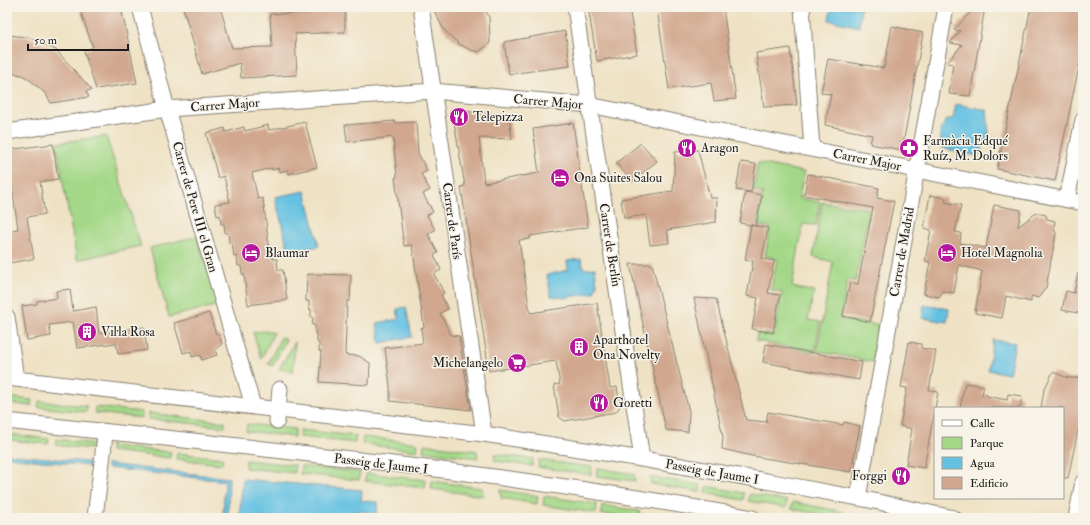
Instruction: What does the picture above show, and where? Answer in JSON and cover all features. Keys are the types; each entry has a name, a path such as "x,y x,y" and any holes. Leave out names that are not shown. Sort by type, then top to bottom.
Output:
{"street":[{"name":"Carrer de Pere III el Gran","path":"140,7 167,110 253,406"},
{"name":"Carrer de París","path":"421,7 484,434"},
{"name":"Carrer de Berlín","path":"575,7 642,459"},
{"path":"802,7 812,149"},
{"name":"Carrer de Madrid","path":"858,498 946,7"},
{"name":"Carrer Major","path":"7,132 167,110 433,91 589,105 1083,203"},
{"path":"1067,199 1083,120"},
{"path":"7,317 11,378"},
{"name":"Passeig de Jaume I","path":"11,378 253,406 277,415 484,434 642,459 858,498 954,518"},
{"path":"277,415 280,389"},
{"name":"Passeig de Jaume I","path":"7,420 488,476 647,498 753,518"},
{"path":"95,518 105,432"},
{"path":"1076,518 1083,482"}],"green space":[{"path":"106,136 141,246 77,260 56,143"},
{"path":"758,163 804,172 799,198 820,202 816,225 803,224 792,287 814,292 808,320 820,322 815,352 756,341 757,333 774,335 782,292 771,290 777,259 765,256 770,227 757,225 763,193 753,191"},
{"path":"822,202 869,209 856,281 848,280 840,319 878,325 873,362 817,351 833,262 813,257"},
{"path":"197,236 219,305 169,317 150,248"},
{"path":"269,331 274,333 261,359 253,332"},
{"path":"281,337 286,339 273,366 268,364"},
{"path":"295,342 293,372 279,369"},
{"path":"7,397 32,400 31,406 7,403"},
{"path":"39,401 87,406 86,412 38,407"},
{"path":"95,407 142,412 142,418 95,413"},
{"path":"149,413 225,422 225,427 148,419"},
{"path":"247,424 295,429 294,437 246,431"},
{"path":"300,430 356,436 355,443 299,437"},
{"path":"7,434 49,439 48,444 7,440"},
{"path":"363,437 418,443 417,451 362,444"},
{"path":"56,439 103,445 102,450 55,445"},
{"path":"424,444 477,451 478,458 423,451"},
{"path":"110,446 171,452 170,458 110,451"},
{"path":"177,453 223,458 222,464 176,459"},
{"path":"494,454 533,459 532,466 495,461"},
{"path":"246,460 295,465 294,473 245,468"},
{"path":"539,460 592,467 591,475 538,467"},
{"path":"301,466 360,472 359,480 300,474"},
{"path":"598,468 634,474 635,481 596,476"},
{"path":"366,473 426,480 425,488 365,481"},
{"path":"650,477 701,485 700,492 651,484"},
{"path":"432,481 482,488 484,496 431,489"},
{"path":"707,486 744,493 743,500 706,493"},
{"path":"500,490 538,496 537,504 501,498"},
{"path":"750,494 787,501 786,508 748,501"},
{"path":"544,496 597,504 596,513 543,505"},
{"path":"793,502 843,512 842,518 791,509"},
{"path":"602,505 639,511 641,518 601,514"}],"water":[{"path":"831,7 861,7 859,27 829,20"},
{"path":"956,104 987,110 989,134 978,156 941,148 940,133 946,119 953,119"},
{"path":"305,191 319,246 289,253 275,197"},
{"path":"581,259 584,269 595,268 597,285 594,293 563,298 551,296 547,275 568,270 567,261"},
{"path":"924,305 949,309 947,322 922,318"},
{"path":"406,307 412,337 380,343 377,323 399,319 397,309"},
{"path":"993,340 1015,343 1009,374 988,370"},
{"path":"7,454 98,463 97,467 7,457"},
{"path":"107,464 229,478 228,513 223,513 225,481 107,468"},
{"path":"243,479 362,490 361,501 378,502 377,513 356,511 356,518 239,518"}],"building":[{"path":"79,7 121,7 137,83 96,89 84,51 93,47"},
{"path":"183,7 220,7 232,48 272,47 270,14 311,13 311,7 345,7 345,32 295,34 297,75 241,78 240,63 202,74"},
{"path":"432,7 484,7 489,17 490,43 479,52 459,44 444,30"},
{"path":"588,7 629,7 637,54 597,61"},
{"path":"670,7 723,7 736,99 714,101 711,83 669,89 657,9"},
{"path":"975,7 985,7 970,96 949,94 953,64 947,63 962,45 950,43 960,31 954,30"},
{"path":"1031,7 1083,7 1083,47 1055,181 997,169"},
{"path":"892,26 923,33 902,150 870,144 872,135 825,125 831,94 821,93 828,59 884,68"},
{"path":"565,31 570,66 509,74 504,42"},
{"path":"7,35 28,37 56,50 92,90 86,91 89,97 51,103 45,93 30,80 22,75 7,72"},
{"path":"790,48 797,105 764,107 756,53"},
{"path":"452,110 509,116 512,139 479,138 484,183 539,173 533,129 573,123 588,227 530,236 530,239 519,240 530,313 597,303 610,388 617,387 620,406 616,412 565,421 559,417 554,385 560,384 556,361 489,371 461,187 465,186"},
{"path":"395,121 395,123 416,122 418,153 427,171 421,174 430,190 423,194 433,212 427,215 435,230 428,234 438,253 434,255 441,270 434,274 444,293 441,295 448,309 440,313 451,335 459,336 471,410 390,401 390,386 385,348 423,343 421,328 424,327 412,245 404,246 395,178 397,177 393,137 347,142 345,125"},
{"path":"305,122 317,167 289,174 288,170 279,172 278,168 252,173 258,199 263,198 269,247 271,248 273,259 277,259 278,270 283,270 287,300 248,305 244,274 242,274 241,266 238,266 237,256 234,257 232,243 229,243 228,233 225,233 224,224 221,224 220,215 217,216 215,204 230,202 224,176 218,178 206,133 225,128 226,132 244,127 245,131 268,125 269,130"},
{"path":"641,143 657,161 632,182 616,163"},
{"path":"53,144 58,179 40,182 45,214 27,217 34,259 8,263 7,231 18,229 12,186 7,186 7,150"},
{"path":"698,150 710,198 717,198 716,222 667,230 669,243 650,245 646,215 624,218 621,199 673,191 675,152"},
{"path":"741,162 756,164 751,192 736,190"},
{"path":"808,174 879,188 877,198 894,201 870,322 843,316 850,282 858,284 873,208 804,195"},
{"path":"745,192 762,195 756,226 740,223"},
{"path":"930,195 946,198 945,202 961,205 955,232 961,233 960,243 986,248 994,205 1021,210 1018,227 1036,213 1046,215 1047,219 1055,221 1054,229 1056,233 1046,288 1038,298 1031,296 1031,302 1006,296 1002,318 975,313 982,271 959,265 954,293 942,291 940,297 924,294 930,262 925,261 931,230 924,228"},
{"path":"751,225 768,228 762,259 774,261 768,293 780,295 773,333 752,329 758,298 747,296 753,261 745,260"},
{"path":"630,264 652,264 689,411 688,432 666,430"},
{"path":"1078,273 1083,274 1083,314 1062,310 1066,291 1074,293"},
{"path":"307,274 351,275 350,301 347,301 345,355 359,356 370,363 369,385 319,382 321,352 319,351 319,343 317,342 317,334 315,334 315,325 312,325 313,318 311,317 311,309 309,309 309,301 306,301"},
{"path":"70,289 73,311 96,307 99,333 144,327 147,350 118,354 116,343 77,348 73,322 49,325 51,336 27,340 22,306 37,304 37,301 57,298 56,291"},
{"path":"694,298 716,299 746,420 766,422 768,412 843,425 844,422 860,426 851,472 752,456 722,449 723,437"},
{"path":"209,313 216,334 219,335 222,344 215,350 217,355 202,360 200,355 192,357 191,351 183,353 174,323"},
{"path":"909,342 921,344 921,348 936,351 929,390 938,392 934,407 924,468 906,465 912,429 900,426 907,388 901,387"},
{"path":"766,344 862,362 859,380 763,362"},
{"path":"1053,372 1068,378 1083,378 1083,406 1068,478 1064,478 1064,407 1041,407 1044,390"},
{"path":"965,383 984,386 982,394 987,396 1007,400 1008,394 1022,396 1020,407 960,407"}],"place":[{"name":"Telepizza","path":"459,117"},
{"name":"Aragon","path":"687,148"},
{"name":"Farmàcia Edqué Ruíz, M. Dolors","path":"909,148"},
{"name":"Ona Suites Salou","path":"560,178"},
{"name":"Blaumar","path":"251,253"},
{"name":"Hotel Magnolia","path":"947,253"},
{"name":"Vil·la Rosa","path":"87,332"},
{"name":"Aparthotel Ona Novelty","path":"579,347"},
{"name":"Michelangelo","path":"517,363"},
{"name":"Goretti","path":"599,403"},
{"name":"Forggi","path":"901,476"}]}
